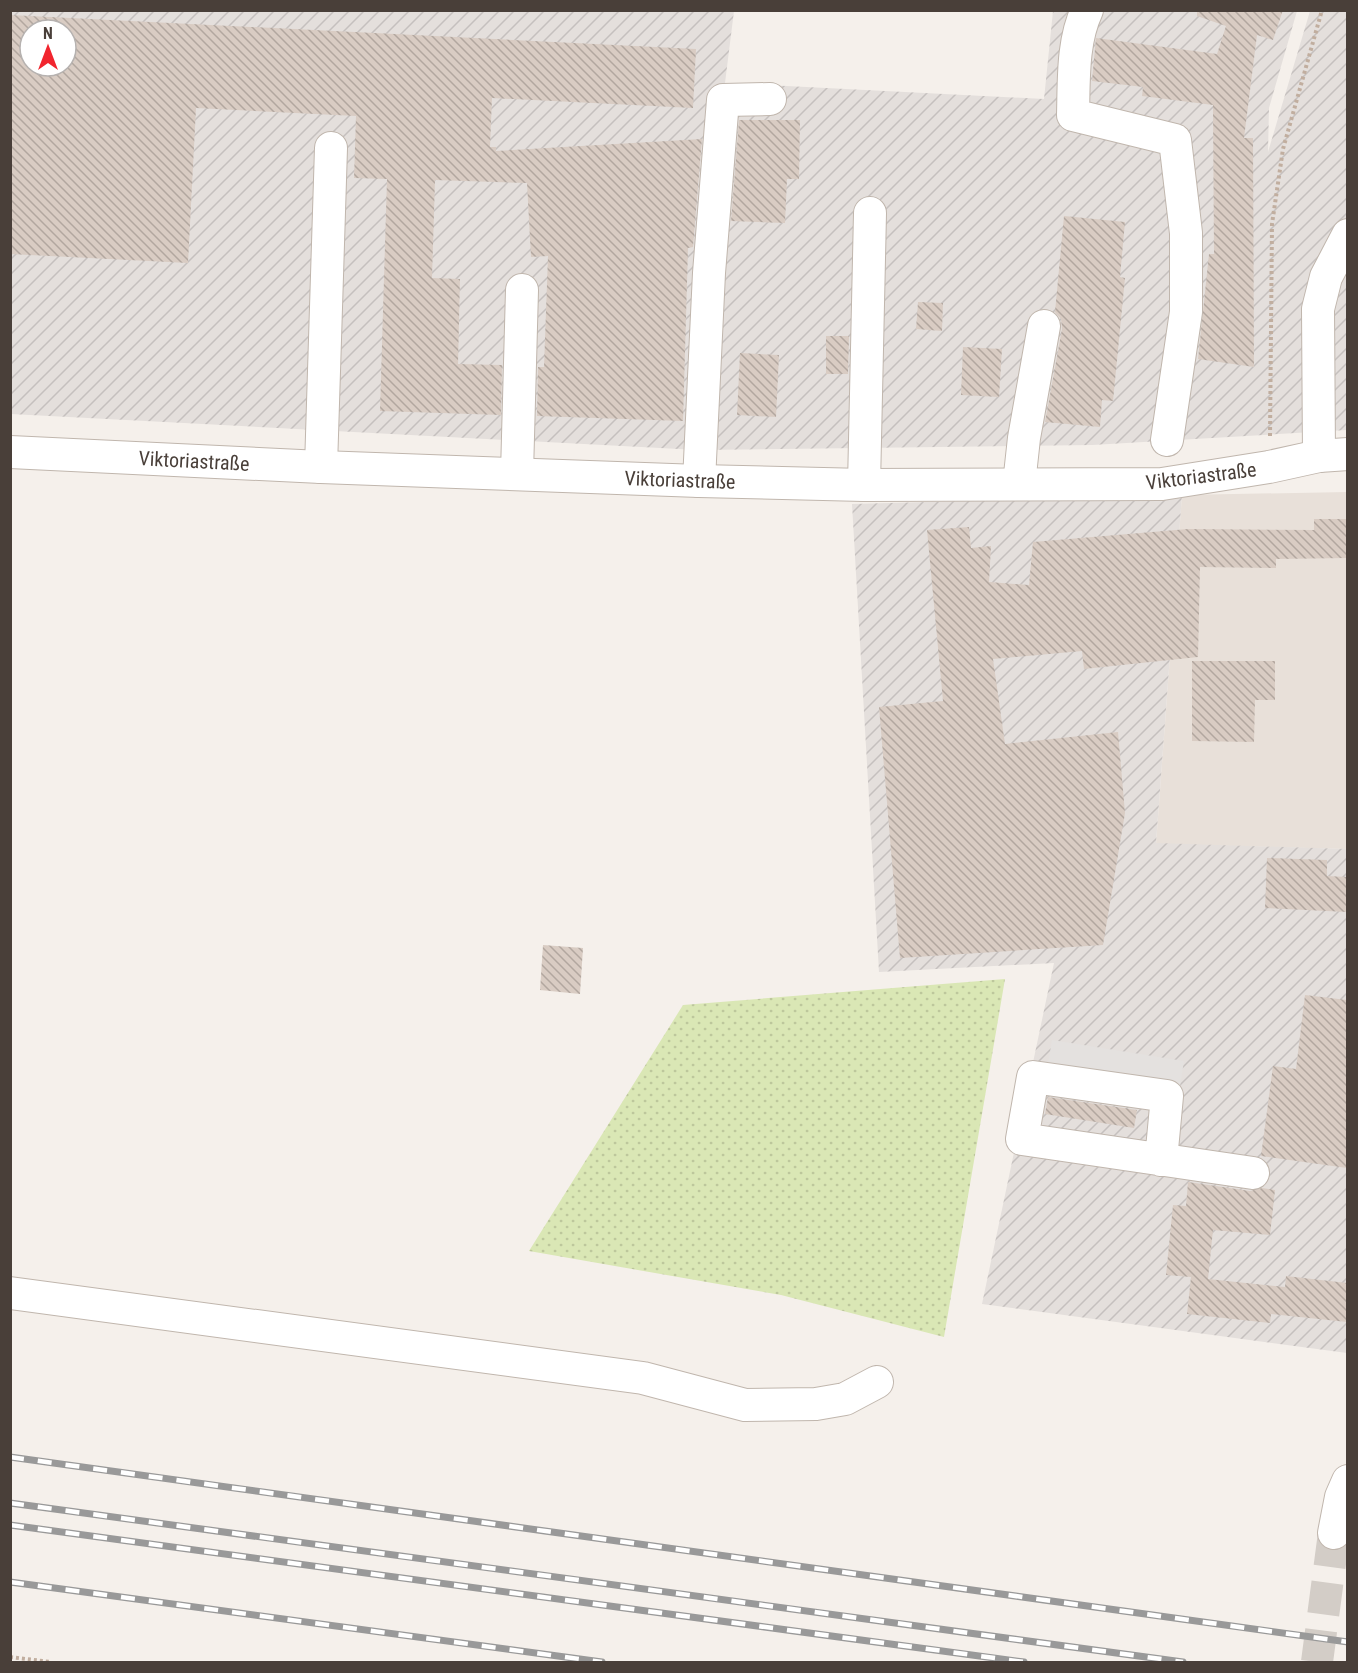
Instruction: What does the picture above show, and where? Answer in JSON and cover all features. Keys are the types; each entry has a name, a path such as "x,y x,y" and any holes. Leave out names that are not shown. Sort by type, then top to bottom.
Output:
{"street":[{"path":"1087,10 1082,22 1074,68 1073,116 1175,140 1186,233 1186,312 1167,440"},
{"path":"699,481 709,273 723,100 770,99"},
{"path":"321,467 331,148"},
{"path":"864,484 870,213"},
{"path":"1333,455 1318,309 1326,277 1347,235"},
{"path":"517,473 522,290"},
{"path":"1019,484 1024,438 1044,326"},
{"name":"Viktoriastraße","path":"10,452 321,467 699,481 864,484 1162,484 1333,455"},
{"path":"1161,1160 1167,1096 1033,1077 1022,1139 1161,1160 1253,1173"},
{"path":"10,1293 643,1378 745,1405 816,1404 845,1399 877,1382"},
{"path":"1334,1533 1341,1497 1347,1481"}],"path":[{"path":"1269,467 1272,224 1283,149 1322,10"},
{"path":"10,1657 50,1662"}],"shaded area":[{"path":"10,11 734,11 725,83 1044,99 1053,11 1297,11 1269,108 1268,152 1310,11 1347,11 1347,430 1092,445 698,450 11,414"},
{"path":"1347,492 1347,849 1156,844 1182,495"},
{"path":"1182,495 1156,843 1347,849 1347,1353 982,1304 1054,963 879,972 852,504"},
{"path":"1052,1040 1184,1061 1180,1086 1048,1064"}],"green space":[{"path":"1005,979 944,1337 781,1295 529,1251 683,1005"}],"building":[{"path":"1197,10 1283,10 1273,40 1257,35 1244,138 1253,138 1254,367 1198,359 1209,254 1214,254 1213,105 1142,96 1143,87 1092,81 1096,38 1217,54 1226,26 1197,16"},
{"path":"10,15 71,18 18,18 18,78 78,78 78,18 696,49 693,108 492,98 490,147 496,147 496,151 702,139 693,247 688,248 683,421 537,416 538,367 544,367 548,256 531,257 527,183 435,180 432,278 460,279 458,364 502,365 501,415 380,411 387,179 354,178 356,116 196,108 188,263 10,254"},
{"path":"739,120 800,120 799,179 787,179 785,223 731,221"},
{"path":"1064,216 1125,222 1120,277 1125,278 1113,401 1102,400 1100,427 1045,422 1062,329 1061,319 1055,312"},
{"path":"918,302 943,303 942,331 916,329"},
{"path":"826,336 849,336 848,374 826,374"},
{"path":"963,347 1002,349 999,397 961,395"},
{"path":"740,353 779,355 776,417 737,415"},
{"path":"1314,519 1347,519 1347,558 1276,559 1276,568 1200,567 1198,657 1084,669 1082,651 993,659 1005,744 1118,732 1125,813 1103,945 900,958 879,707 943,701 927,530 969,527 971,548 991,546 989,582 1029,585 1033,542 1188,529 1314,530"},
{"path":"1192,661 1275,661 1275,700 1255,700 1254,742 1192,741"},
{"path":"1267,858 1327,860 1327,876 1347,877 1347,912 1265,908"},
{"path":"543,945 583,948 580,994 540,990"},
{"path":"1305,995 1347,1000 1347,1168 1261,1156 1273,1066 1296,1069"},
{"path":"1048,1097 1137,1110 1134,1128 1045,1114"},
{"path":"1188,1182 1250,1191 1262,1188 1275,1190 1270,1235 1213,1230 1208,1279 1285,1287 1286,1276 1347,1283 1347,1322 1271,1314 1270,1323 1187,1314 1191,1277 1166,1275 1173,1205 1186,1206"}],"tunnel":[{"path":"1317,1662 1334,1533"}],"railway":[{"path":"10,1457 1348,1642"},
{"path":"10,1503 1183,1662"},
{"path":"10,1525 1024,1662"},
{"path":"10,1582 602,1662"}]}
